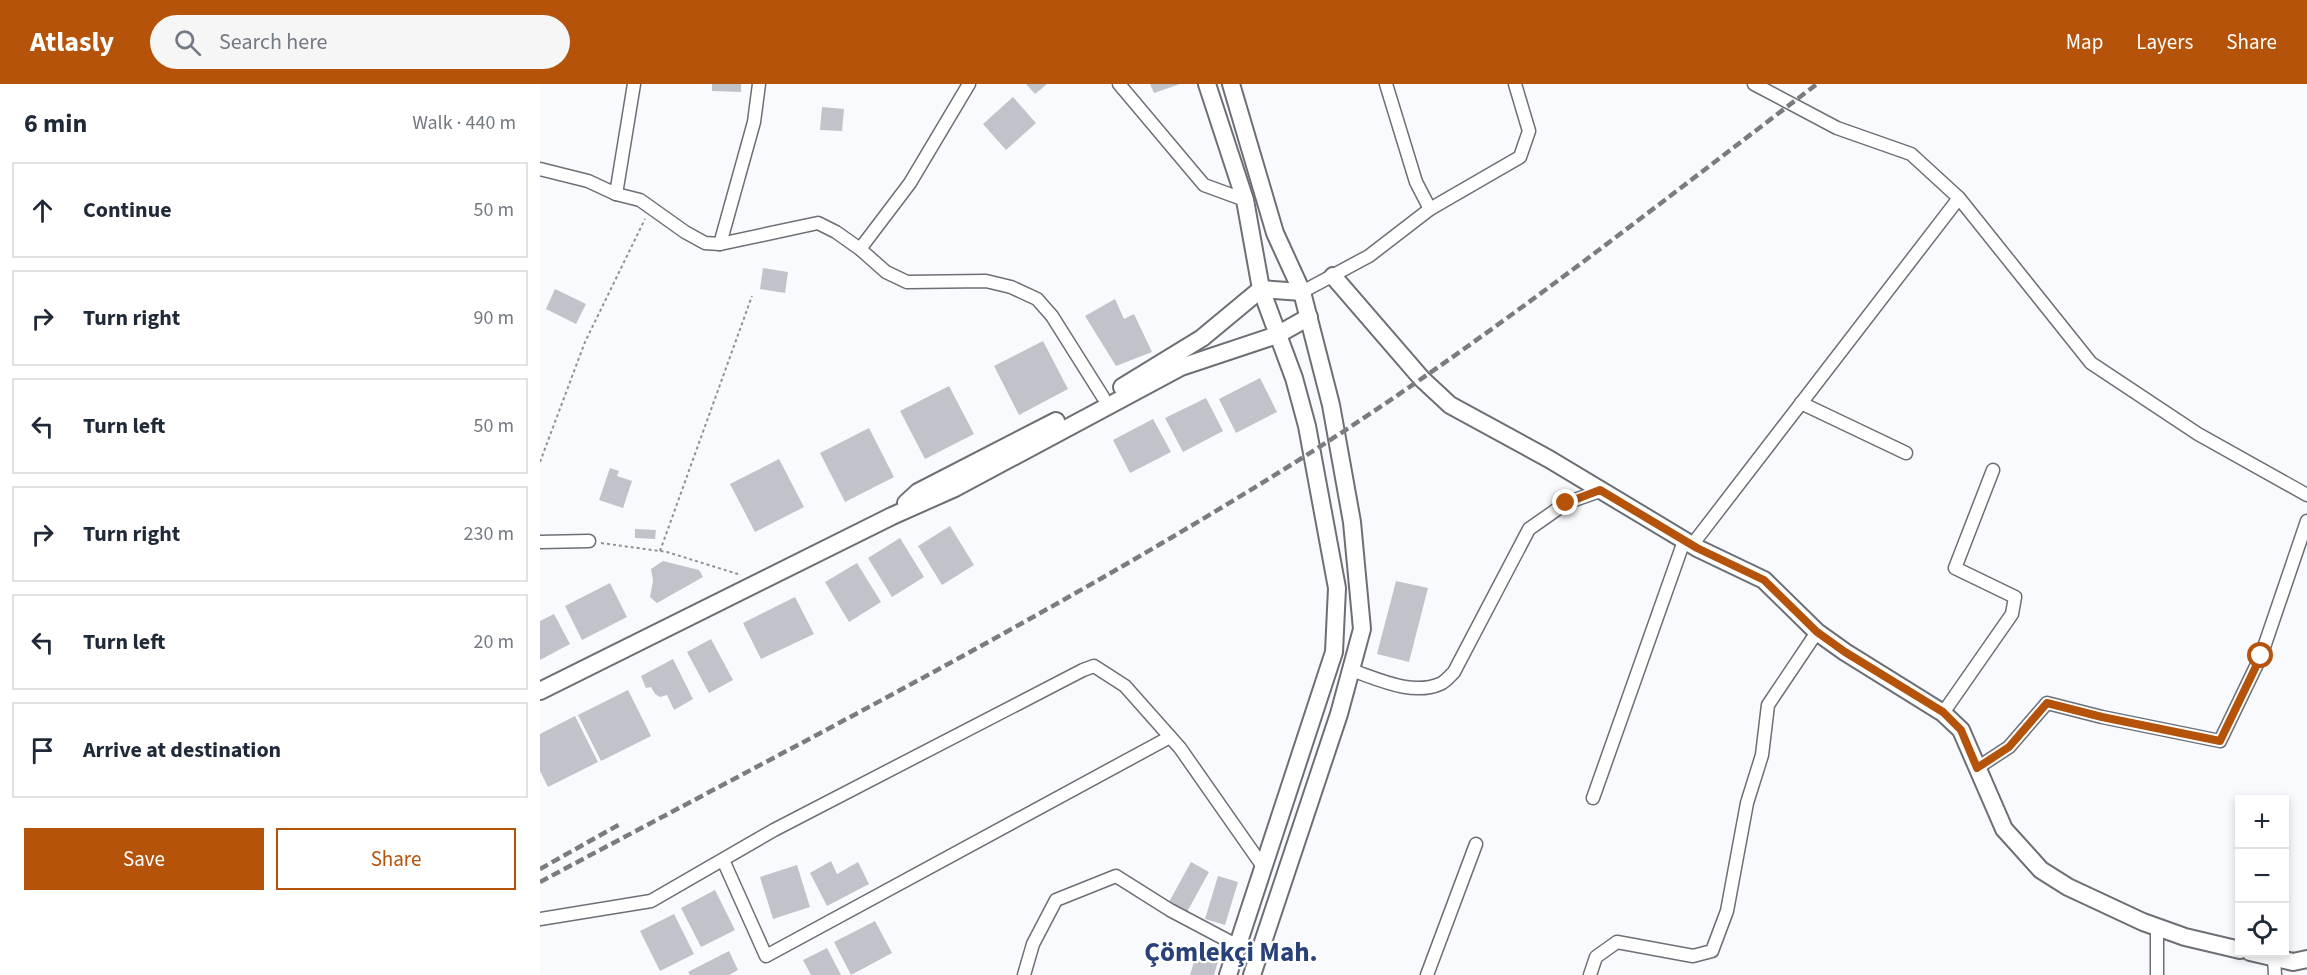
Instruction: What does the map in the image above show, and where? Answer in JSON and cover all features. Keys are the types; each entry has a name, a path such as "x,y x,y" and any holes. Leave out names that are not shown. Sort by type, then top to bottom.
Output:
{"main road":[{"path":"1207,84 1245,200 1261,289 1294,378 1307,426 1337,588 1334,652 1228,975"},
{"path":"1231,84 1275,233 1302,292 1331,405 1352,522 1362,629 1340,714 1252,975"},
{"path":"1333,276 1422,379 1450,405 1550,459 1688,543 1764,580 1817,632 1845,652 1943,712 1961,730 2004,829 2024,854 2041,870 2068,887 2157,927 2185,937 2235,949"},
{"path":"892,516 918,492 1103,397 1202,338 1261,289 1302,292"},
{"path":"540,691 892,516 955,488 1181,367 1277,335 1309,317"},
{"path":"2270,957 2293,962 2307,958"}],"street":[{"path":"616,194 634,84"},
{"path":"720,244 754,122 759,84"},
{"path":"860,249 910,183 969,84"},
{"path":"1119,84 1204,185 1245,200"},
{"path":"1386,84 1416,182 1430,209"},
{"path":"1302,292 1369,256 1430,209 1520,157 1529,131 1515,84"},
{"path":"1754,84 1774,88 1838,128 1911,154 1959,198 2091,363 2198,434 2307,495"},
{"path":"540,169 588,181 616,194 640,200 685,232 705,243 720,244 818,224 836,232 886,272 907,282 986,281 1011,287 1037,299 1052,316 1103,397"},
{"path":"1593,798 1688,543 1801,403 1959,198"},
{"path":"1801,403 1906,453"},
{"path":"1943,712 2012,614 2015,597 1955,568 1993,470"},
{"path":"1351,670 1398,686 1422,688 1441,684 1454,672 1529,529 1566,503 1600,490"},
{"path":"1977,768 2009,747 2047,703 2102,717 2220,741 2261,656 2307,521"},
{"path":"540,542 589,541"},
{"path":"1590,975 1596,957 1617,942 1693,956 1712,951 1727,910 1747,803 1762,755 1768,705 1817,632"},
{"path":"540,919 651,901 774,830 1094,666 1125,686 1170,737 1264,868"},
{"path":"723,860 766,956 1170,737"},
{"path":"1427,975 1476,844"},
{"path":"1027,974 1033,944 1056,900 1116,876 1170,910 1238,946"},
{"path":"2157,927 2157,975"},
{"path":"2274,958 2275,975"}],"path":[{"path":"540,462 585,342 650,208"},
{"path":"660,551 752,296"},
{"path":"589,541 660,551 762,581"}],"building":[{"path":"712,84 741,84 741,92 712,91"},
{"path":"1026,84 1047,84 1035,94"},
{"path":"1150,84 1180,84 1154,93"},
{"path":"1013,97 1036,123 1006,150 983,124"},
{"path":"822,107 844,109 842,131 820,130"},
{"path":"763,268 788,272 785,293 760,289"},
{"path":"555,289 586,304 576,324 546,309"},
{"path":"1115,299 1124,319 1134,314 1152,352 1116,366 1085,316"},
{"path":"1043,341 1068,389 1019,415 994,366"},
{"path":"1260,378 1277,412 1236,433 1219,399"},
{"path":"949,386 974,434 925,459 900,411"},
{"path":"1206,398 1223,431 1183,452 1165,418"},
{"path":"1153,419 1171,452 1130,473 1113,440"},
{"path":"869,428 894,477 845,502 820,453"},
{"path":"779,459 804,507 755,532 730,484"},
{"path":"610,468 619,471 617,476 632,481 623,508 599,500"},
{"path":"950,526 974,565 942,585 918,546"},
{"path":"635,529 656,530 655,539 635,538"},
{"path":"900,538 924,577 892,597 868,558"},
{"path":"663,561 699,570 703,577 657,603 650,597 653,581 651,569"},
{"path":"857,563 881,602 849,622 825,582"},
{"path":"1396,581 1428,588 1409,662 1377,654"},
{"path":"610,583 627,617 582,640 565,606"},
{"path":"795,597 814,634 761,659 743,623"},
{"path":"554,614 570,644 540,660 540,621"},
{"path":"711,639 733,680 709,693 687,652"},
{"path":"673,659 693,699 674,710 667,695 660,697 651,687 646,688 641,676"},
{"path":"628,690 651,736 601,761 578,715"},
{"path":"575,716 598,762 548,787 540,771 540,734"},
{"path":"831,861 837,874 858,862 869,884 827,906 810,873"},
{"path":"1191,862 1209,872 1187,912 1169,902"},
{"path":"797,865 810,907 773,919 760,877"},
{"path":"1218,876 1238,882 1225,925 1205,919"},
{"path":"715,890 735,930 701,947 681,908"},
{"path":"674,914 694,954 660,971 640,931"},
{"path":"875,921 892,953 851,975 834,942"},
{"path":"827,948 841,975 811,975 803,960"},
{"path":"1198,948 1220,955 1214,975 1190,975"},
{"path":"729,951 738,970 729,975 690,975 688,972"}],"railway":[{"path":"540,882 925,677 1115,570 1302,458 1369,415 1499,324 1817,84"},
{"path":"540,869 622,823"}],"district":[{"name":"Çömlekçi Mah.","path":"1231,952"}],"route":[{"path":"1566,503 1600,490 1697,548 1764,580 1817,632 1845,652 1943,712 1961,730 1977,768 2009,747 2047,703 2102,717 2220,741 2261,656"}]}
